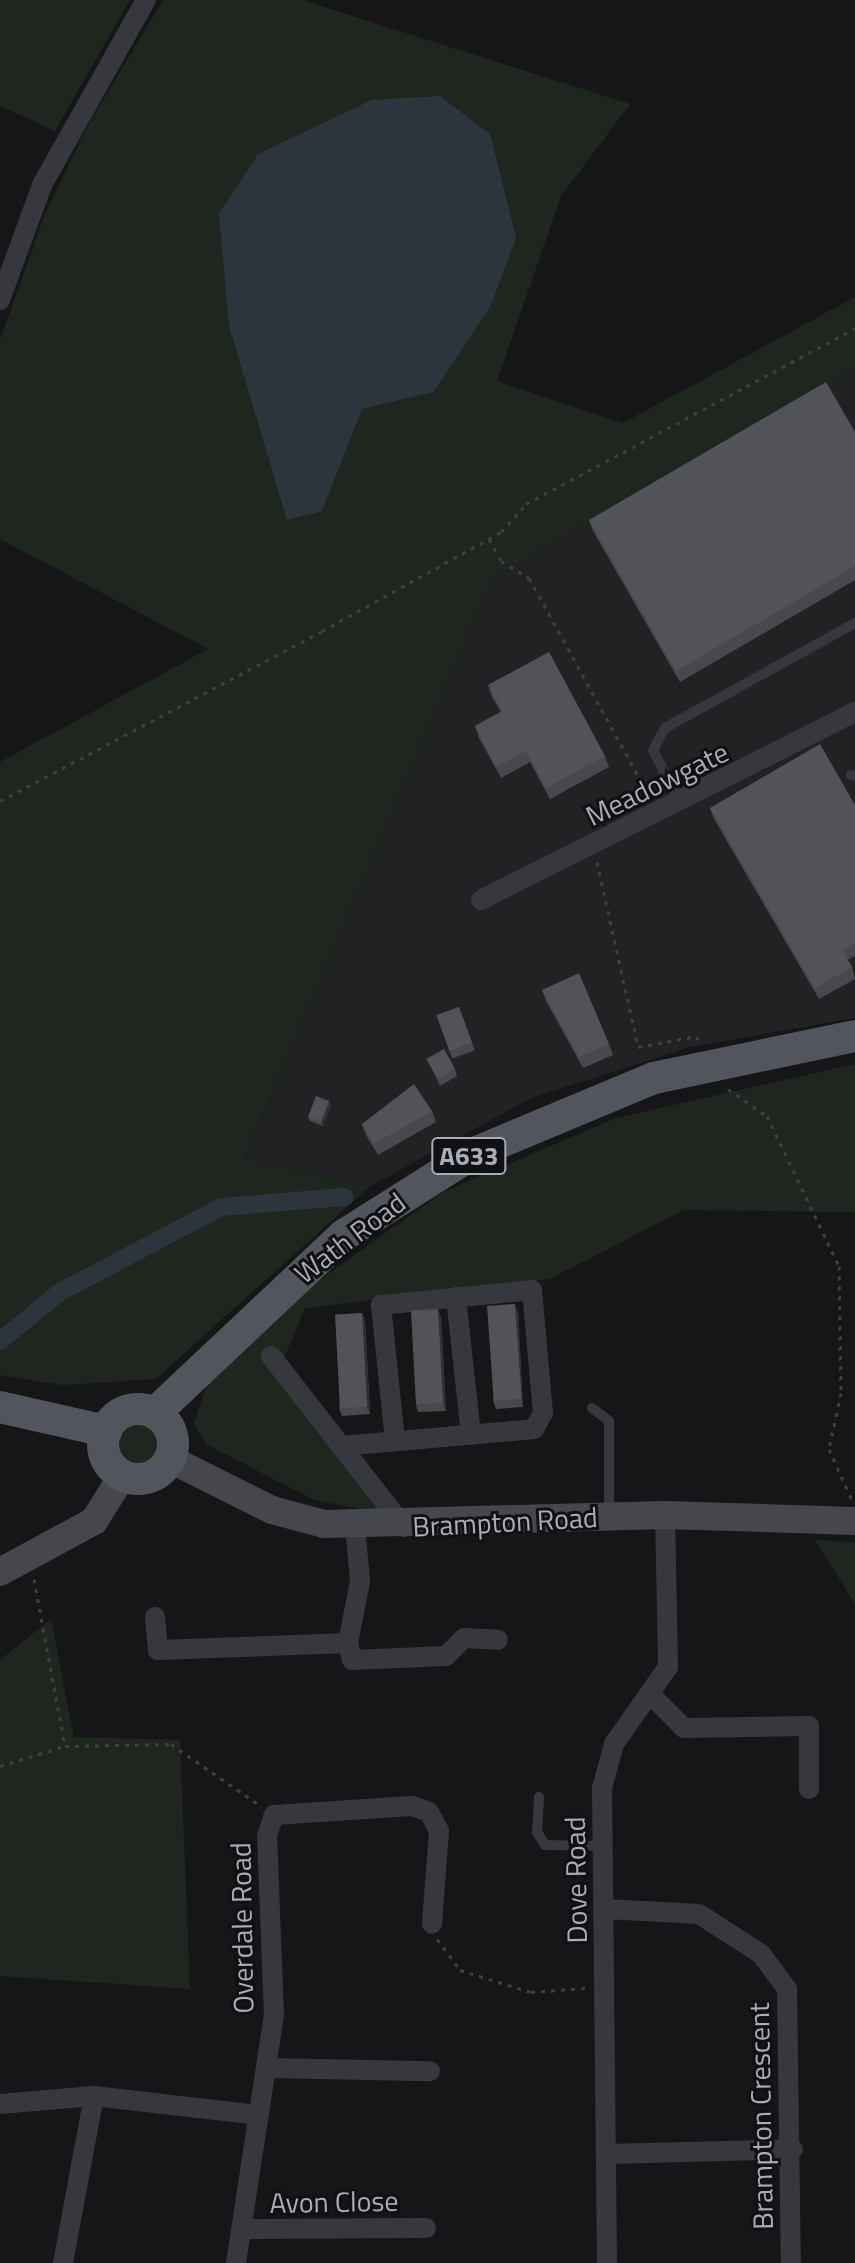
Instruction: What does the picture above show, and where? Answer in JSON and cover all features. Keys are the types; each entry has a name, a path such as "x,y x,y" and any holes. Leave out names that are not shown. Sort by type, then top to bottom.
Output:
{"main road":[{"name":"Wath Road","path":"155,1413 344,1235 427,1181 527,1126 703,1063 855,1036"},
{"path":"0,1407 106,1431"},
{"path":"121,1413 155,1413 170,1428 170,1459 145,1478 123,1475 104,1451 106,1431 121,1413"},
{"name":"Brampton Road","path":"170,1459 303,1522 404,1527 665,1515 855,1521"},
{"path":"0,1572 94,1521 123,1475"}],"street":[{"path":"0,300 42,185 146,0"},
{"name":"Meadowgate","path":"481,900 660,816 855,712"},
{"path":"341,1446 534,1429 543,1413 532,1290 381,1305 395,1441"},
{"path":"456,1297 471,1434"},
{"path":"273,1367 341,1446 404,1527"},
{"name":"Dove Road","path":"607,2263 605,1766 668,1667 665,1515"},
{"path":"355,1526 360,1581 348,1643 352,1660 446,1656 464,1638 498,1640"},
{"path":"155,1617 158,1650 348,1643"},
{"path":"652,1696 684,1728 809,1726 809,1789"},
{"name":"Overdale Road","path":"236,2263 267,2068 275,1986 267,1836 274,1815 412,1806 429,1812 439,1831 432,1924"},
{"name":"Brampton Crescent","path":"605,1909 699,1914 741,1937 776,1971 789,2006 793,2149 791,2263"},
{"path":"267,2068 430,2071"},
{"path":"63,2263 94,2096"},
{"path":"0,2104 94,2096 259,2115"},
{"path":"608,2154 793,2149"},
{"name":"Avon Close","path":"243,2229 426,2228"}],"lane":[{"path":"681,805 653,750 665,728 855,623"},
{"path":"592,1408 609,1421 609,1518"},
{"path":"539,1797 537,1832 545,1845 603,1846"}],"path":[{"path":"0,801 489,539 526,504 855,328"},
{"path":"489,539 501,561 529,578 660,816"},
{"path":"593,847 638,1047 697,1036 709,1082 767,1116 839,1266 841,1393 829,1449 855,1507"},
{"path":"33,1554 65,1746"},
{"path":"0,1766 65,1746 171,1744 274,1815"},
{"path":"432,1924 442,1952 460,1970 531,1992 606,1987"}],"shaded area":[{"path":"0,0 130,0 55,131 0,106"},
{"path":"163,0 302,0 630,104 561,196 497,381 623,423 855,297 855,369 493,577 245,1158 369,1187 156,1379 62,1385 0,1375 0,762 208,649 0,539 0,340 45,214 88,125","holes":["490,305 434,392 362,409"]},
{"path":"440,96 490,134 516,238 491,305 434,392 362,409 322,511 287,520 229,326 219,214 258,154 372,100"},
{"path":"855,369 855,1018 690,1047 531,1098 369,1187 245,1159 493,576"},
{"path":"855,1064 855,1212 684,1210 550,1279 305,1308 284,1358 407,1518 314,1500 206,1444 194,1423 207,1384 304,1291 443,1192 616,1118"},
{"path":"138,1420 155,1427 162,1444 155,1461 138,1468 121,1461 114,1444 121,1427"},
{"path":"815,1540 855,1542 855,1604"},
{"path":"51,1619 74,1737 180,1740 190,1989 0,1976 0,1660"}],"building":[{"path":"826,382 855,432 855,566 676,671 589,520"},
{"path":"549,652 605,756 546,788 526,751 496,767 475,726 502,711 488,685"},
{"path":"820,744 855,805 855,943 842,950 852,967 815,988 710,808"},
{"path":"579,973 609,1044 579,1057 542,990"},
{"path":"459,1007 472,1043 449,1051 436,1015"},
{"path":"444,1049 455,1069 438,1079 427,1059"},
{"path":"414,1084 432,1111 374,1144 362,1124"},
{"path":"316,1096 329,1101 321,1122 308,1117"},
{"path":"515,1304 522,1399 494,1401 487,1306"},
{"path":"438,1309 443,1403 416,1404 411,1310"},
{"path":"362,1313 367,1407 340,1408 335,1314"}],"waterway":[{"path":"0,1341 60,1292 221,1207 345,1197"}]}
